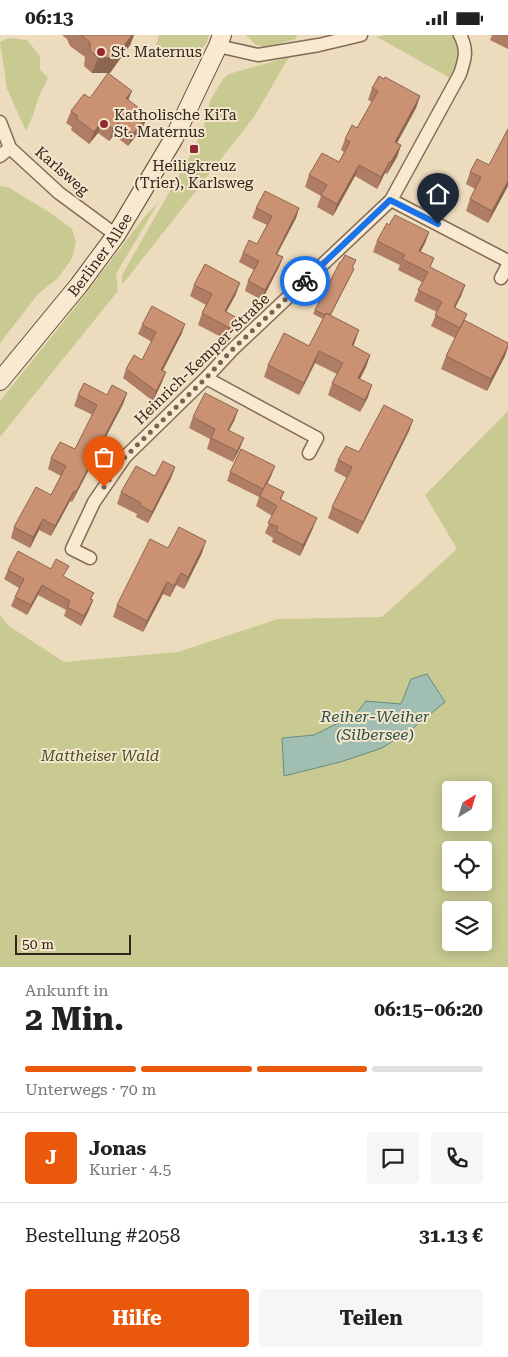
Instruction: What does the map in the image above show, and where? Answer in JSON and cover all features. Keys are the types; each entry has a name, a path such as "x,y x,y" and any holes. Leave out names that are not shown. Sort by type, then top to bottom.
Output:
{"street":[{"path":"220,41 258,55 319,45 361,35"},
{"name":"Heinrich-Kemper-Straße","path":"90,558 72,549 94,502 125,457 240,342 390,200 460,74 465,58 465,44 460,35"},
{"name":"Berliner Allee","path":"0,381 79,285 116,235 174,138 220,41"},
{"name":"Karlsweg","path":"0,122 10,147 59,193 116,235"},
{"path":"0,156 10,147"},
{"path":"390,200 508,261"},
{"path":"501,278 508,265"},
{"path":"206,378 317,439 309,453"}],"green space":[{"path":"159,35 209,35 207,42 194,60 170,56 156,45"},
{"path":"246,35 297,35 296,39 265,47 256,45"},
{"path":"386,35 453,35 459,51 458,63 450,78 377,37"},
{"path":"9,38 27,40 40,56 40,69 48,78 26,131 7,89 0,42"},
{"path":"289,57 254,117 122,285 122,275 191,154 203,129 210,101 223,79 229,74"},
{"path":"0,186 8,187 52,214 72,229 76,242 71,260 58,278 38,294 0,343"},
{"path":"158,203 116,274 118,291 0,437 0,401 146,215"},
{"name":"Mattheiser Wald","path":"508,411 508,967 0,967 0,615 9,626 64,662 178,652 278,619 382,617 457,549 425,495"}],"water":[{"name":"Reiher-Weiher (Silbersee)","path":"427,674 445,702 412,729 382,748 340,762 284,776 282,738 314,735 355,715 366,701 401,704 411,679"}],"building":[{"path":"81,35 132,35 116,57 98,58 90,50 90,42"},
{"path":"108,73 132,91 126,98 148,115 133,134 118,123 113,129 102,121 94,132 76,118 78,116 71,111 84,94 90,98"},
{"path":"379,76 384,79 385,77 420,96 395,142 401,145 381,177 359,165 337,204 321,195 327,185 309,175 322,153 339,162 350,142 345,139 352,125 357,128 378,91 372,88"},
{"path":"508,129 508,181 492,211 470,199 481,177 470,172 477,159 489,165"},
{"path":"265,191 299,208 276,254 283,257 265,290 248,281 259,261 243,253 249,240 257,244 272,216 256,208"},
{"path":"395,215 429,232 419,251 434,258 430,267 465,285 454,307 467,314 460,328 435,315 442,302 418,290 428,272 402,259 405,255 377,241 387,223 389,225"},
{"path":"345,255 356,260 352,268 354,269 330,315 326,313 325,315 315,310"},
{"path":"205,264 240,283 225,311 237,318 231,329 202,313 212,294 194,285"},
{"path":"152,306 185,324 161,370 166,372 156,391 126,369 134,355 142,360 156,332 142,325"},
{"path":"326,313 359,330 352,345 370,355 358,378 372,385 365,400 332,383 343,363 319,351 304,383 268,365 284,333 309,346"},
{"path":"464,320 508,343 491,379 446,356"},
{"path":"84,383 107,395 112,385 127,393 76,492 74,491 55,526 43,519 33,537 14,527 36,487 51,495 66,466 51,458 60,442 75,449 97,405 78,395"},
{"path":"205,393 238,410 228,430 244,438 237,451 211,438 215,429 193,417"},
{"path":"384,405 413,420 363,522 332,507 352,467 338,460 346,446 359,452"},
{"path":"241,449 275,466 263,489 230,472"},
{"path":"163,461 175,467 152,512 140,505 141,503 121,492 136,466 155,476"},
{"path":"266,483 284,492 280,499 317,518 303,545 276,531 278,527 268,523 277,506 260,496"},
{"path":"179,527 206,541 188,577 181,573 174,586 167,582 147,621 117,605 150,539 168,548"},
{"path":"18,551 51,569 56,559 69,566 63,576 94,593 90,599 93,600 84,616 67,607 70,601 42,585 31,605 15,597 24,579 8,570"}],"way so far":[{"path":"104,487 125,457 233,349 305,281"}],"place":[{"name":"St. Maternus","path":"101,52"},
{"name":"Katholische KiTa St. Maternus","path":"104,124"},
{"name":"Heiligkreuz (Trier), Karlsweg","path":"194,149"}],"route":[{"path":"305,281 390,200 438,224"}]}
